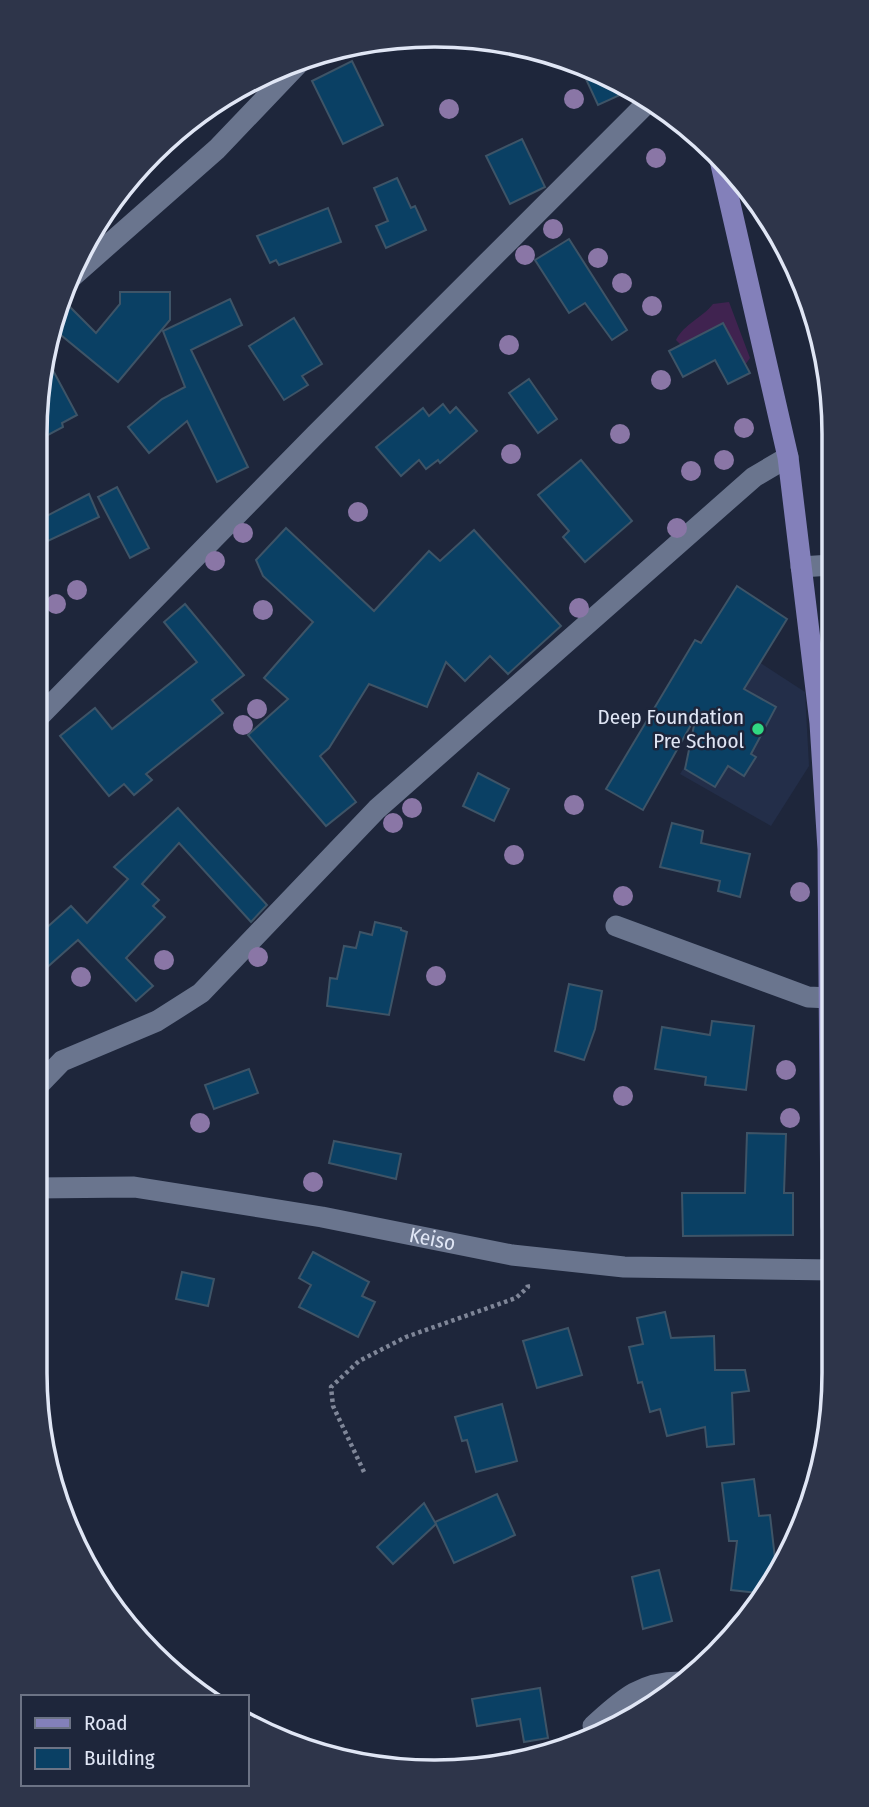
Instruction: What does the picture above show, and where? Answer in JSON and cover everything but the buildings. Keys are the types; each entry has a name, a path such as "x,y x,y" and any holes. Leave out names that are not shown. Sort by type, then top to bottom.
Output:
{"main road":[{"path":"724,177 788,457 822,748"}],"street":[{"path":"87,264 217,149 285,77"},
{"path":"47,710 642,108"},
{"path":"47,1077 62,1061 157,1021 201,993 377,809 754,477 788,457"},
{"path":"801,567 822,566"},
{"path":"616,926 808,997 822,998"},
{"name":"Keiso","path":"47,1188 134,1187 322,1217 525,1257 624,1267 822,1270"},
{"path":"594,1725 630,1693 667,1682"}],"path":[{"path":"364,1472 333,1406 331,1387 359,1361 406,1337 516,1298 528,1287 525,1257"}],"shaded area":[{"path":"729,302 750,358 745,365 723,323 681,345 676,340 713,304"},
{"name":"Deep Foundation Pre School","path":"753,658 805,692 809,766 771,826 680,774"}],"place":[{"name":"Deep Foundation Pre School","path":"758,729"}]}
